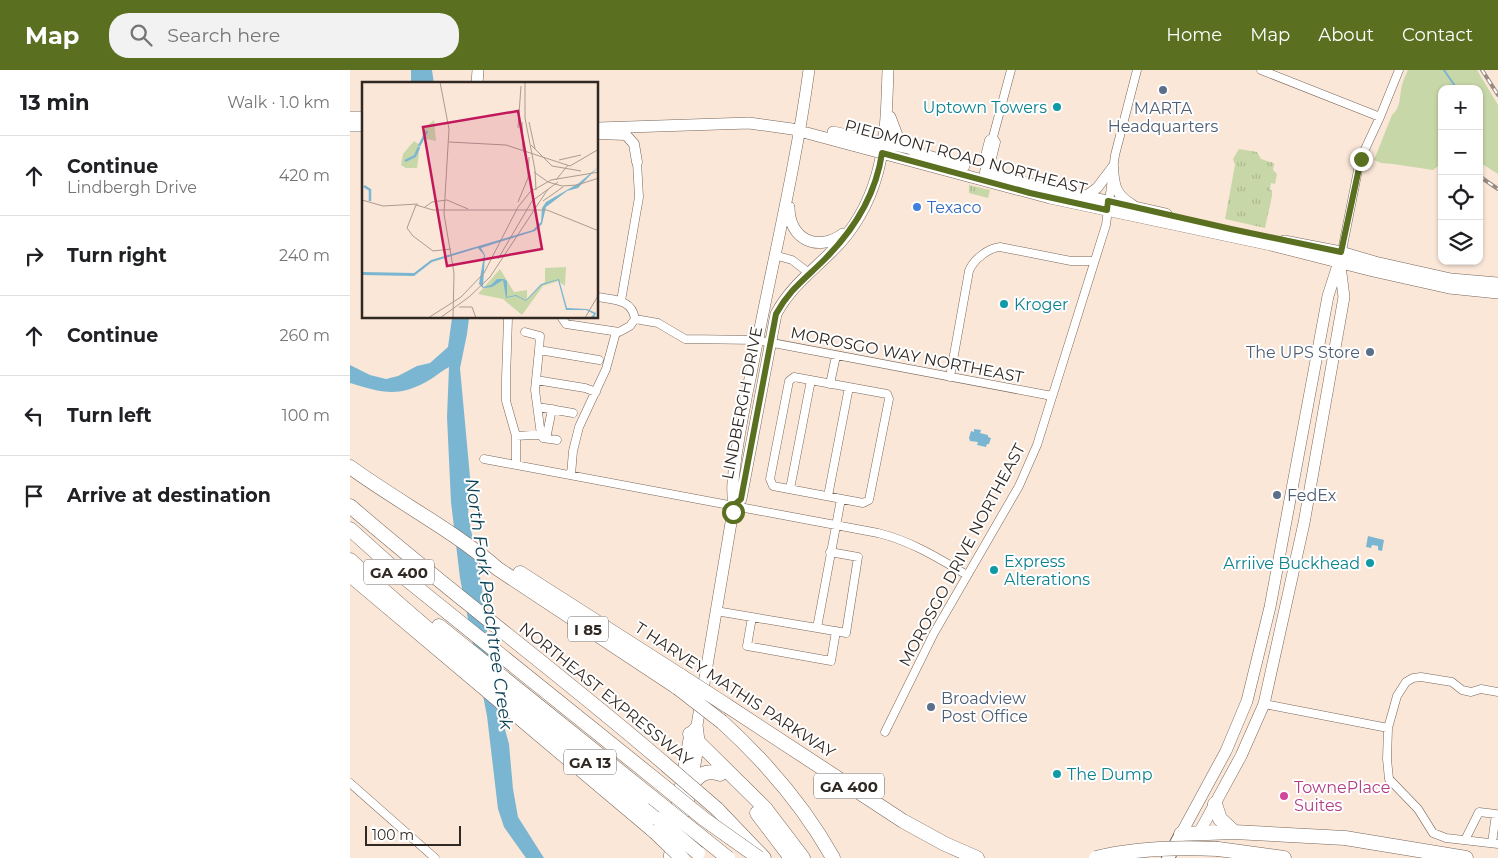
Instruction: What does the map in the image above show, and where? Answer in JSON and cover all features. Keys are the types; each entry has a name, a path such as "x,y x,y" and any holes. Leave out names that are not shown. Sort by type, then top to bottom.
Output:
{"highway":[{"name":"I 85","path":"350,467 433,523 476,549 498,569 680,682 750,747 790,793 833,858"},
{"name":"NORTHEAST EXPRESSWAY","path":"350,506 511,639 611,717 717,809 764,858"},
{"name":"GA 400","path":"350,529 400,574 661,784 735,842 759,858"},
{"name":"T HARVEY MATHIS PARKWAY","path":"476,549 493,555 680,682 726,705 903,821 945,844 977,858"},
{"path":"350,552 448,640 519,689 728,858"},
{"name":"GA 13","path":"350,560 385,592 448,640 657,826 681,858"},
{"name":"GA 13","path":"350,574 524,722 657,826 700,856"},
{"path":"694,739 720,774 759,815 790,858"},
{"path":"694,739 765,808 803,858"},
{"path":"690,785 709,771 720,774"},
{"path":"1215,804 1220,819 1234,832"},
{"path":"1180,834 1234,832 1353,839 1466,858"},
{"path":"1096,858 1148,849 1183,847 1218,849 1284,858"}],"main road":[{"path":"669,858 694,739 734,505 732,490 741,424 774,258 789,195 810,70"},
{"name":"LINDBERGH DRIVE","path":"734,505 741,499 776,314 788,293 840,243 856,223 878,174 888,109 888,70"},
{"path":"888,109 892,127 898,138 909,148"},
{"name":"PIEDMONT ROAD NORTHEAST","path":"599,120 749,116 883,148 1030,193 1108,205 1136,207 1340,257 1449,288 1498,293"},
{"name":"PIEDMONT ROAD NORTHEAST","path":"599,128 749,123 801,127"},
{"name":"PIEDMONT ROAD NORTHEAST","path":"883,148 909,148 920,154 985,166 1018,181 1086,196 1108,205 1300,252 1375,262 1451,279 1498,283"},
{"path":"789,195 789,215 792,226 806,240 819,243 832,242 856,223"},
{"path":"1186,858 1245,748 1264,704 1304,523 1344,297 1340,257"},
{"path":"1168,858 1230,743 1247,701 1270,607 1328,296 1340,257"},
{"path":"681,858 694,739"}],"street":[{"path":"985,166 992,158 996,142 993,137 1011,70"},
{"name":"MOROSGO DRIVE NORTHEAST","path":"885,732 934,632 1028,467 1106,225 1117,144 1137,70"},
{"path":"1261,70 1380,117"},
{"path":"1340,257 1360,160 1399,70"},
{"path":"621,302 639,198 637,139 645,126"},
{"path":"599,134 626,135 634,144 637,162"},
{"path":"1086,196 1097,188 1113,167"},
{"path":"1113,167 1114,181 1119,194 1122,199 1136,207"},
{"path":"950,377 969,270 975,262 990,250 1000,247 1071,261 1094,261"},
{"path":"774,258 791,265 807,275"},
{"path":"563,319 566,324 616,332 624,331 630,326 635,319 634,310 630,306 599,297"},
{"path":"508,319 506,401 516,436 516,465"},
{"name":"MOROSGO WAY NORTHEAST","path":"635,319 658,323 685,339 757,340 1052,396"},
{"path":"525,332 540,336 535,390 541,435 543,438 557,440"},
{"path":"571,475 573,451 579,427 606,369 616,332"},
{"path":"538,350 599,360"},
{"path":"830,384 836,356"},
{"path":"794,377 830,384 887,394 889,400 869,500 863,503 773,486 770,479 789,381 794,377"},
{"path":"536,380 586,388 596,392"},
{"path":"790,489 811,380"},
{"path":"828,496 848,387"},
{"path":"538,407 573,413"},
{"path":"516,436 547,434 552,409"},
{"path":"484,459 878,532 907,541 967,575"},
{"path":"817,628 841,499"},
{"path":"716,610 846,633 858,557 830,552"},
{"path":"752,617 747,646 831,661 836,631"},
{"path":"1465,840 1480,812 1496,814 1495,843 1465,840 1446,838 1433,833 1418,809 1389,779 1387,759 1388,728 1397,696 1406,682 1413,678 1420,677 1452,682 1462,690 1471,692 1482,689 1498,692"},
{"path":"1264,704 1388,728"},
{"path":"350,783 434,858"}],"green space":[{"path":"1408,70 1477,70 1498,105 1498,174 1483,165 1483,85 1438,85 1438,166 1433,170 1381,163 1374,160 1400,100 1402,83"},
{"path":"1239,149 1257,152 1261,159 1274,163 1273,170 1277,174 1275,184 1271,183 1272,196 1265,228 1225,219 1235,165 1233,159"},
{"path":"969,185 990,190 988,198 969,193"}],"water":[{"path":"411,70 432,70 434,82 411,82"},
{"path":"452,319 469,319 460,368 471,488 468,514 482,588 488,640 509,744 513,789 518,817 544,858 526,858 504,827 498,809 487,716 460,578 451,502 447,417 449,367 416,387 397,392 380,391 350,383 350,365 370,375 386,379 398,376 417,366 430,363 448,347"},
{"path":"974,429 981,430 980,433 991,438 986,447 977,445 978,442 970,441 971,431 974,432"},
{"path":"1368,536 1384,540 1382,551 1378,550 1378,546 1366,547"}],"waterway":[{"path":"1444,70 1454,85"}],"railway":[{"path":"1482,70 1498,95"},
{"path":"1483,179 1498,189"}],"place":[{"name":"MARTA Headquarters","path":"1163,90"},
{"name":"Uptown Towers","path":"1057,107"},
{"name":"Texaco","path":"917,207"},
{"name":"Kroger","path":"1004,304"},
{"name":"The UPS Store","path":"1370,352"},
{"name":"FedEx","path":"1277,495"},
{"name":"Arriive Buckhead","path":"1370,563"},
{"name":"Express Alterations","path":"994,570"},
{"name":"Broadview Post Office","path":"931,707"},
{"name":"The Dump","path":"1057,774"},
{"name":"TownePlace Suites","path":"1284,796"}],"route":[{"path":"733,512 734,505 741,499 776,314 788,293 824,260 856,223 878,174 882,153 1050,198 1107,210 1108,201 1341,252 1361,159"}],"water label":[{"name":"North Fork Peachtree Creek","path":"489,604"}]}
